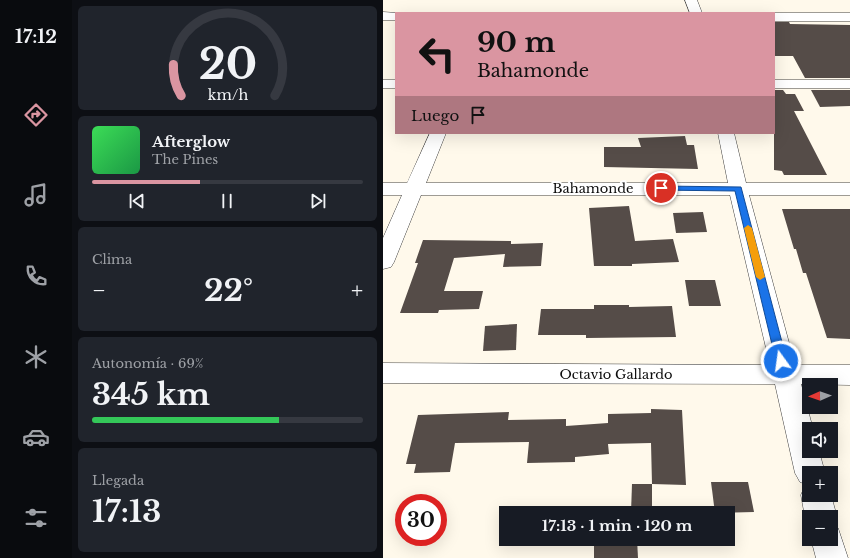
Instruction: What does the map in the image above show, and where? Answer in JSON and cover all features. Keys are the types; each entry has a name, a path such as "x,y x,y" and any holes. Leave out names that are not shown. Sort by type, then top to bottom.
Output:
{"street":[{"path":"691,0 696,12"},
{"path":"383,16 395,16"},
{"path":"775,17 850,17"},
{"path":"383,84 395,84"},
{"path":"775,84 850,84"},
{"path":"383,262 438,134"},
{"path":"726,134 738,188 808,466"},
{"name":"Bahamonde","path":"383,189 850,189"},
{"name":"Octavio Gallardo","path":"383,373 850,375"},
{"path":"829,546 832,558"}],"building":[{"path":"775,22 789,22 790,24 850,25 850,78 805,78 793,56 775,56"},
{"path":"775,90 783,90 786,94 795,94 804,111 794,111 827,175 784,175 782,171 774,170"},
{"path":"811,90 850,90 850,106 820,107"},
{"path":"685,136 687,145 694,145 698,169 604,167 604,147 641,147 638,138"},
{"path":"629,206 635,241 673,239 679,262 632,264 632,266 594,266 589,208"},
{"path":"782,209 850,209 850,339 827,338 806,273 803,273 796,249 794,249"},
{"path":"703,212 707,232 676,233 673,213"},
{"path":"423,240 511,241 511,244 543,243 541,266 503,267 505,254 454,258 444,291 483,291 479,309 439,310 438,313 400,313 418,263 415,263"},
{"path":"685,280 715,280 721,306 689,306"},
{"path":"594,305 629,305 629,307 672,306 676,337 586,338 586,335 538,335 541,309 594,309"},
{"path":"517,324 516,350 483,351 485,326"},
{"path":"651,409 682,410 686,485 652,484 651,443 608,444 609,454 575,457 575,462 527,463 529,442 455,443 450,472 414,473 416,464 406,464 418,415 509,412 508,420 566,419 566,426 608,423 608,414 651,413"},
{"path":"711,482 748,482 754,512 735,512 735,506 714,506"},
{"path":"632,484 652,484 652,506 631,506"},
{"path":"594,546 637,546 638,558 594,558"}],"slow traffic":[{"path":"748,228 760,277"}],"route":[{"path":"661,188 738,188 781,361"}]}
